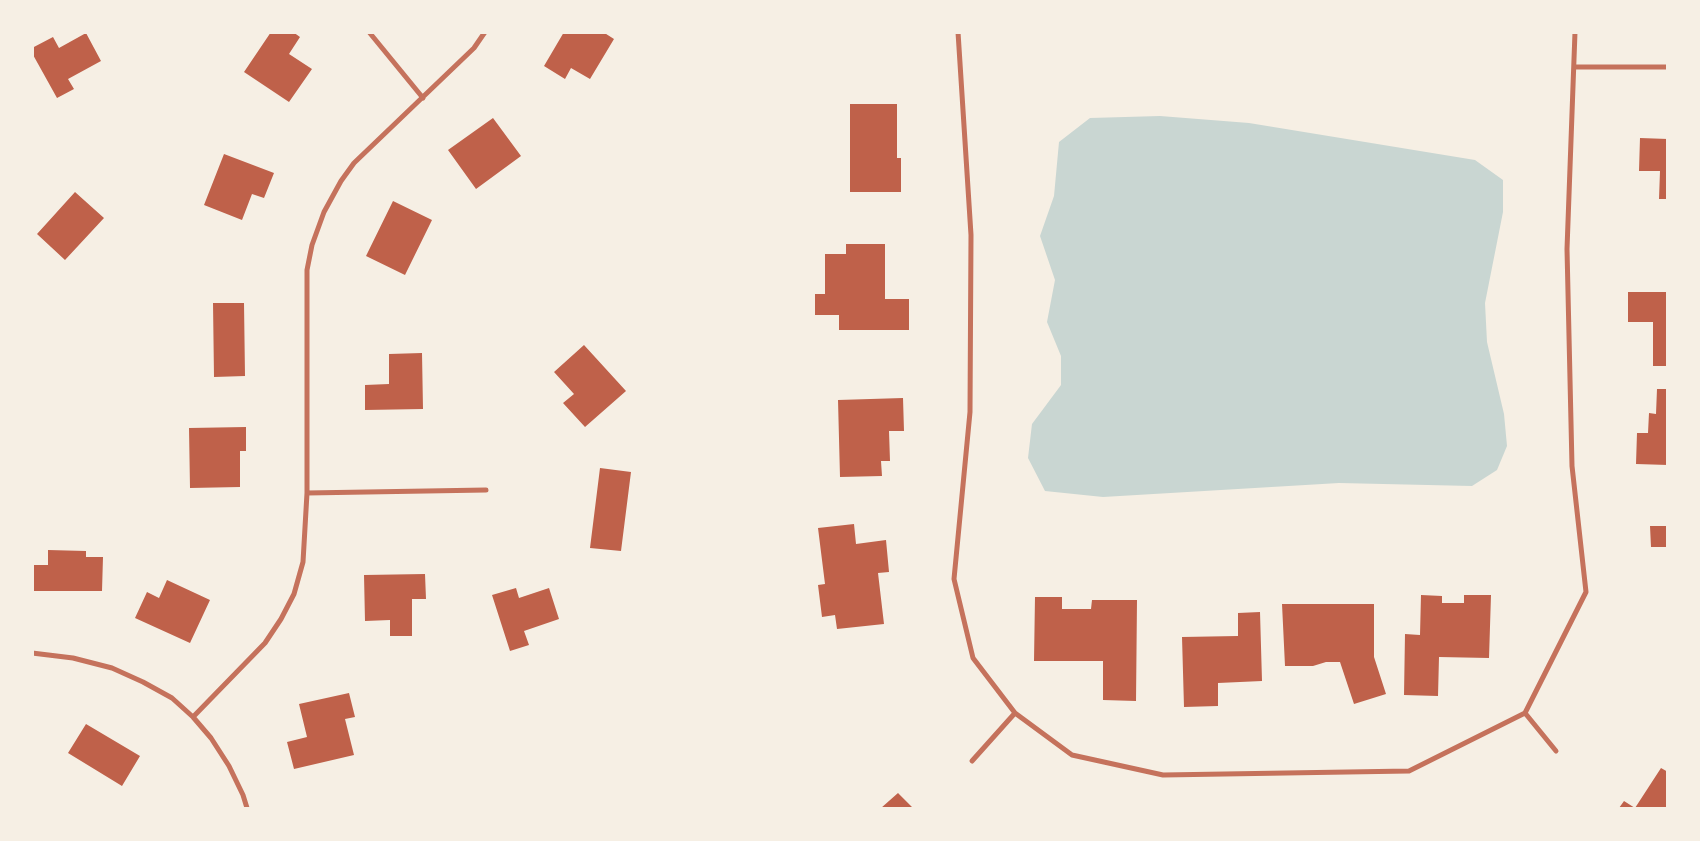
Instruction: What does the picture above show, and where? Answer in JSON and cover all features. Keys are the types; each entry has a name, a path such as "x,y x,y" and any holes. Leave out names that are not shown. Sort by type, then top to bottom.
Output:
{"street":[{"path":"368,32 423,98"},
{"path":"194,717 265,643 281,619 294,594 303,562 308,492 308,270 312,245 324,212 341,181 354,163 474,48 485,32"},
{"path":"958,32 971,235 970,402 954,579 973,658 1015,713 1072,755 1163,775 1409,771 1525,713 1586,592 1572,466 1567,249 1575,32"},
{"path":"1574,67 1668,67"},
{"path":"308,492 486,490"},
{"path":"32,653 73,658 112,668 172,698 194,717 229,766 247,808"},
{"path":"972,761 1015,713"},
{"path":"1525,713 1556,751"}],"shaded area":[{"path":"1160,116 1249,123 1475,160 1503,180 1503,212 1485,303 1487,342 1504,414 1507,446 1497,470 1472,486 1339,483 1103,497 1045,491 1028,458 1032,424 1061,385 1061,356 1047,322 1055,280 1040,236 1054,196 1059,142 1090,118"}],"building":[{"path":"271,32 293,32 300,37 289,54 312,69 289,102 244,72"},
{"path":"564,32 603,32 614,39 590,79 571,68 565,79 544,66"},
{"path":"86,33 101,61 68,79 74,89 57,98 32,53 32,48 53,37 59,48"},
{"path":"850,104 897,104 897,158 901,158 901,192 850,192"},
{"path":"493,118 521,156 476,189 448,150"},
{"path":"1640,138 1668,139 1668,199 1659,199 1660,171 1639,171"},
{"path":"224,154 274,173 264,198 252,194 242,220 204,205"},
{"path":"75,192 104,218 65,260 37,234"},
{"path":"393,201 432,220 405,275 366,256"},
{"path":"846,244 885,244 885,299 909,299 909,330 839,330 839,315 815,315 815,294 825,294 825,254 846,254"},
{"path":"1628,292 1668,292 1668,366 1653,366 1653,322 1628,322"},
{"path":"213,303 244,303 245,376 214,377"},
{"path":"584,345 626,391 585,427 563,403 574,394 554,372"},
{"path":"422,353 423,409 365,410 365,385 389,384 389,354"},
{"path":"1657,389 1668,389 1668,465 1636,464 1637,433 1648,433 1649,413 1656,414"},
{"path":"903,398 904,431 889,431 890,461 881,461 882,476 840,477 838,400"},
{"path":"246,427 246,451 240,451 240,487 190,488 189,428"},
{"path":"600,468 631,472 621,551 590,548"},
{"path":"854,524 856,544 886,540 889,572 878,573 884,624 837,629 835,615 822,617 818,585 825,584 818,528"},
{"path":"1650,526 1668,526 1668,547 1651,547"},
{"path":"48,550 86,551 86,557 103,557 102,591 32,591 32,565 48,565"},
{"path":"425,574 426,599 412,599 412,636 390,636 390,620 365,621 364,575"},
{"path":"167,580 210,600 190,643 135,618 147,592 159,598"},
{"path":"516,588 519,598 549,588 559,619 524,631 529,645 510,651 492,595"},
{"path":"1421,595 1442,596 1442,603 1464,603 1464,595 1491,595 1489,658 1439,657 1438,696 1404,695 1405,634 1420,635"},
{"path":"1035,597 1062,597 1062,609 1091,609 1092,600 1137,600 1136,701 1103,700 1103,661 1034,661"},
{"path":"1282,604 1374,604 1374,657 1386,694 1354,704 1340,662 1326,662 1313,666 1285,666"},
{"path":"1260,612 1262,681 1218,683 1218,706 1184,707 1182,637 1238,636 1238,613"},
{"path":"349,693 355,717 345,719 354,755 294,769 287,742 307,737 299,704"},
{"path":"86,724 140,756 122,786 68,753"},
{"path":"1661,768 1668,772 1668,808 1635,808"},
{"path":"898,793 913,808 881,808"},
{"path":"1624,801 1635,808 1619,808"}]}
